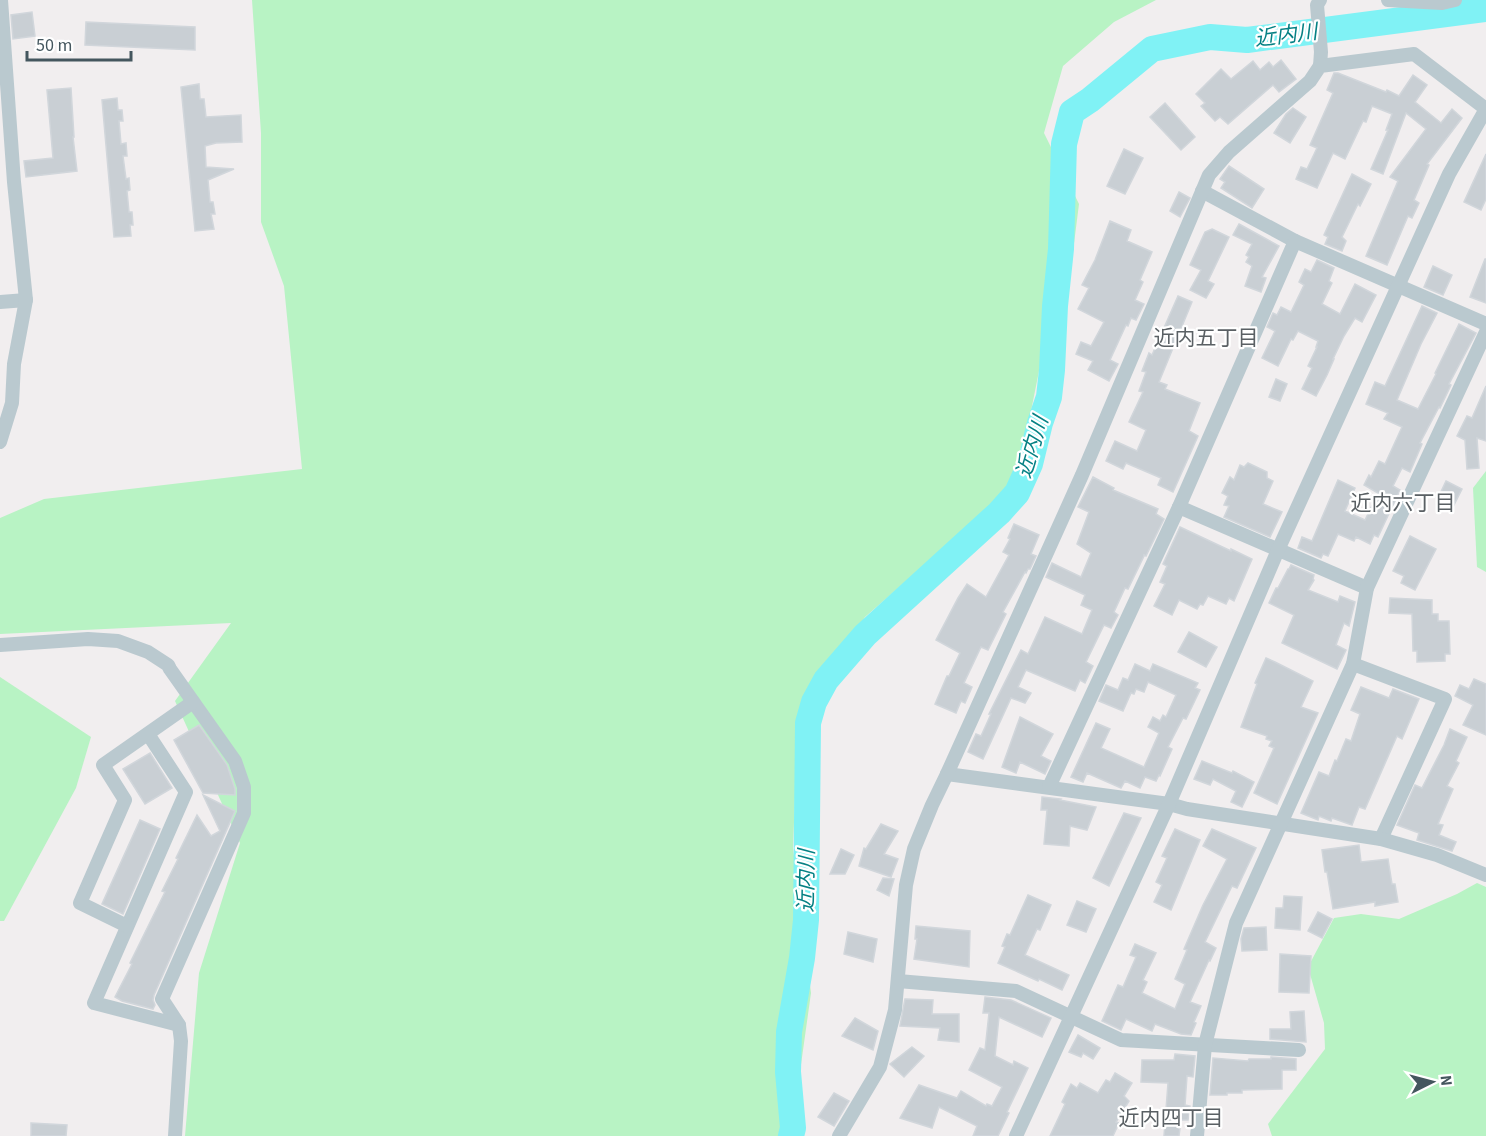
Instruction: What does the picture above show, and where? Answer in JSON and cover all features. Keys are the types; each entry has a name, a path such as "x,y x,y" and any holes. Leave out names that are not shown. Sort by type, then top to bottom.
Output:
{"street":[{"path":"0,442 12,403 14,364 26,300 2,57 1,0"},
{"path":"1388,0 1442,3 1455,0"},
{"path":"839,1136 880,1067 895,1010 906,885 914,849 932,805 1082,475 1209,175 1229,152 1310,81 1320,59 1318,2"},
{"path":"1016,1136 1169,804 1278,550 1449,174 1486,109 1414,54 1320,59"},
{"path":"1202,191 1295,241 1486,324"},
{"path":"1049,787 1179,507 1295,241"},
{"path":"0,302 26,300"},
{"path":"1197,1136 1204,1045 1236,923 1353,664 1367,588 1486,332"},
{"path":"1179,507 1367,588"},
{"path":"0,645 88,639 118,640 148,652 168,665 235,761 244,787 244,813 162,999 179,1025 181,1041 175,1136"},
{"path":"1353,664 1445,699 1381,839"},
{"path":"128,926 80,903 125,800 103,765 193,702"},
{"path":"148,734 186,792 94,1003 179,1025"},
{"path":"947,774 1169,804 1187,809 1381,839 1437,855 1486,875"},
{"path":"898,981 1016,991 1121,1040 1299,1050"}],"green space":[{"path":"252,0 1156,0 1114,22 1063,66 1044,133 1079,204 1067,299 1042,356 1028,426 1007,490 865,617 798,722 793,848 811,993 791,1136 185,1136 199,973 240,843 175,701 231,623 0,634 0,518 44,499 302,469 284,286 261,222 261,133"},
{"path":"1486,471 1486,572 1477,567 1473,488"},
{"path":"0,677 91,737 76,788 4,921 0,921"},
{"path":"1477,883 1486,887 1486,1136 1272,1136 1268,1124 1325,1049 1324,1023 1308,967 1334,918 1361,914 1399,919"}],"building":[{"path":"32,12 35,36 13,39 11,15"},
{"path":"86,22 195,27 195,50 85,45"},
{"path":"1281,60 1296,79 1279,92 1273,85 1228,124 1220,117 1215,121 1201,106 1205,103 1196,94 1221,69 1231,79 1253,61 1260,70 1269,62 1273,67"},
{"path":"1334,73 1399,96 1413,75 1427,85 1415,102 1441,123 1452,109 1462,118 1427,164 1429,165 1414,200 1419,203 1412,218 1408,216 1387,265 1366,256 1398,181 1390,177 1426,129 1406,113 1383,174 1371,169 1388,130 1386,130 1392,114 1372,106 1366,122 1363,121 1345,159 1333,153 1317,188 1296,179 1301,167 1307,169 1317,148 1310,145 1333,93 1327,90"},
{"path":"199,84 200,99 204,99 206,117 241,115 242,142 216,143 205,146 206,167 234,169 208,180 210,202 213,202 215,214 211,214 214,229 195,231 181,87"},
{"path":"71,88 77,171 26,177 24,161 53,158 47,90"},
{"path":"117,98 118,110 122,110 123,121 119,121 121,144 126,143 127,156 123,156 126,179 129,178 130,190 127,191 133,225 130,225 131,236 114,237 102,100"},
{"path":"1165,103 1195,137 1181,150 1150,117"},
{"path":"1293,108 1306,117 1290,143 1274,133 1286,114"},
{"path":"1124,149 1143,158 1125,194 1107,186"},
{"path":"1486,154 1486,199 1481,210 1464,202"},
{"path":"1229,166 1264,189 1252,208 1221,188 1225,182 1220,179"},
{"path":"1352,174 1371,184 1360,206 1358,204 1342,237 1346,241 1342,251 1325,244 1328,237 1324,235"},
{"path":"1179,192 1190,198 1180,217 1170,211"},
{"path":"1110,221 1131,230 1127,241 1152,252 1140,280 1143,282 1135,300 1144,304 1136,320 1131,318 1128,326 1126,325 1110,360 1118,364 1109,381 1088,370 1093,361 1076,354 1081,342 1091,346 1104,322 1078,309 1089,288 1082,285 1095,260"},
{"path":"1239,224 1279,246 1262,277 1266,278 1261,292 1245,286 1252,266 1246,262 1249,257 1246,255 1252,244 1233,235"},
{"path":"1212,229 1229,237 1208,281 1214,284 1206,298 1190,290 1201,270 1190,265 1205,232"},
{"path":"1486,259 1486,303 1470,297"},
{"path":"1317,260 1334,268 1329,281 1332,283 1322,304 1340,314 1355,284 1376,295 1362,322 1355,318 1344,336 1316,396 1302,389 1312,368 1308,366 1318,341 1298,331 1293,340 1291,339 1278,366 1262,358 1275,331 1267,327 1273,313 1277,315 1281,307 1291,312 1304,285 1299,282 1305,269 1311,272"},
{"path":"1433,266 1452,275 1443,295 1424,287"},
{"path":"1178,296 1192,302 1159,382 1167,385 1165,389 1200,403 1189,431 1198,436 1173,492 1158,485 1161,478 1126,463 1123,469 1106,461 1115,441 1137,451 1146,430 1129,422 1143,392 1139,391 1146,372 1142,371 1149,353 1152,355"},
{"path":"1422,306 1437,313 1397,400 1418,409 1459,324 1476,333 1449,384 1451,385 1440,408 1420,443 1422,444 1410,472 1402,468 1393,486 1400,490 1378,537 1374,535 1370,544 1356,537 1354,541 1338,534 1328,556 1323,554 1321,558 1298,548 1302,537 1312,541 1338,480 1355,488 1345,511 1365,520 1378,493 1364,485 1379,461 1385,464 1402,427 1384,419 1388,413 1366,404 1375,382 1385,386"},
{"path":"1276,379 1287,384 1280,401 1269,397"},
{"path":"1486,386 1486,441 1477,438 1479,468 1467,469 1465,440 1457,436 1467,416 1472,418"},
{"path":"1248,463 1267,472 1267,478 1273,481 1263,504 1282,512 1270,537 1224,517 1229,506 1224,505 1228,496 1222,493 1230,477 1234,480 1240,465 1244,467"},
{"path":"1093,477 1114,488 1113,490 1158,509 1156,514 1164,519 1128,589 1125,588 1114,612 1118,615 1111,628 1104,625 1086,662 1093,666 1085,683 1080,680 1075,691 1026,670 1018,687 1031,693 1025,703 1011,698 983,759 968,752 976,734 981,736 991,714 989,714 1021,650 1028,654 1045,617 1082,634 1092,610 1081,605 1085,595 1046,577 1052,563 1081,577 1091,553 1077,544 1089,512 1078,507"},
{"path":"1446,481 1462,489 1453,507 1437,500"},
{"path":"1014,524 1039,535 1031,554 1036,556 1003,612 1006,614 988,650 981,647 964,683 972,687 965,703 961,701 956,713 935,704 960,653 936,640 967,584 986,597 1009,555 1003,552"},
{"path":"1180,527 1252,559 1234,601 1229,598 1226,604 1208,596 1203,605 1200,604 1197,609 1179,600 1172,615 1154,606 1165,584 1160,582 1167,566 1163,564"},
{"path":"1410,536 1436,549 1415,590 1401,583 1404,576 1393,571"},
{"path":"1291,565 1314,575 1314,580 1308,590 1338,602 1340,596 1355,602 1349,626 1344,623 1336,645 1346,650 1337,669 1282,643 1294,615 1269,603"},
{"path":"1390,598 1432,600 1432,614 1438,614 1438,621 1449,621 1450,654 1445,654 1445,661 1417,662 1417,651 1413,651 1412,614 1389,613"},
{"path":"1189,632 1217,647 1206,667 1178,652"},
{"path":"1266,658 1313,681 1301,707 1318,713 1277,804 1254,793 1274,748 1269,746 1272,741 1266,739 1267,736 1241,727 1257,684 1255,683"},
{"path":"1135,664 1150,671 1153,664 1198,683 1195,688 1200,690 1186,719 1183,718 1168,747 1172,749 1160,776 1156,781 1145,777 1140,788 1125,781 1121,788 1087,773 1083,782 1071,777 1096,723 1110,729 1101,748 1144,767 1159,733 1148,727 1153,717 1160,721 1163,715 1166,717 1176,695 1148,682 1144,692 1136,689 1134,694 1131,693 1123,711 1099,701 1106,685 1118,690 1123,678 1128,680"},
{"path":"1474,679 1486,684 1486,735 1463,725 1473,705 1455,696 1460,685 1469,689"},
{"path":"1361,687 1389,698 1393,689 1419,699 1402,739 1397,736 1365,809 1359,807 1352,825 1319,816 1318,820 1301,813 1319,772 1329,776 1346,739 1351,741 1360,714 1351,710"},
{"path":"1020,717 1053,734 1041,756 1051,761 1045,774 1020,762 1016,773 1002,767"},
{"path":"199,725 227,765 235,795 203,793 174,740"},
{"path":"1450,729 1467,737 1456,761 1459,763 1447,786 1453,789 1438,824 1443,825 1439,835 1456,842 1452,851 1417,840 1419,833 1397,825 1415,785 1422,788"},
{"path":"150,753 172,788 145,804 123,769"},
{"path":"1202,761 1232,773 1233,771 1254,782 1242,807 1231,802 1236,791 1213,779 1210,785 1194,779"},
{"path":"203,795 235,811 154,995 153,1009 122,1001 115,997 165,892 162,891 197,815 211,836 220,831"},
{"path":"1042,797 1096,807 1087,830 1070,826 1069,846 1044,844 1047,810 1041,810"},
{"path":"1124,813 1141,818 1109,886 1093,878"},
{"path":"140,820 160,829 123,914 102,904"},
{"path":"881,824 898,831 884,854 898,859 891,877 859,866 864,848 866,849"},
{"path":"1175,829 1200,840 1171,910 1154,902 1162,885 1156,882 1167,858 1162,856"},
{"path":"1212,829 1256,848 1237,888 1232,886 1205,942 1216,948 1190,1002 1201,1006 1191,1035 1181,1034 1155,1024 1152,1031 1126,1019 1121,1030 1102,1021 1118,985 1123,987 1136,957 1130,955 1135,944 1156,953 1143,980 1147,982 1142,993 1175,1009 1185,984 1175,979 1187,950 1184,949 1203,905 1227,859 1203,846"},
{"path":"1359,845 1361,862 1388,859 1398,902 1375,906 1375,902 1333,909 1322,850"},
{"path":"841,849 854,855 845,874 830,874"},
{"path":"883,878 894,879 889,896 877,890"},
{"path":"1028,895 1051,905 1025,955 1069,975 1062,990 998,963 1005,947 1002,946 1007,934 1010,935"},
{"path":"1284,896 1302,897 1300,930 1275,928 1276,908 1283,908"},
{"path":"1077,901 1096,909 1086,932 1067,925"},
{"path":"1318,912 1332,919 1322,938 1308,931"},
{"path":"916,926 970,931 969,967 914,959"},
{"path":"1266,927 1267,950 1242,951 1241,939 1244,928"},
{"path":"848,932 877,939 873,962 844,954"},
{"path":"1280,954 1311,956 1309,993 1279,992"},
{"path":"985,997 1011,1000 1051,1018 1042,1037 999,1017 995,1056 1013,1065 1014,1061 1028,1068 998,1136 973,1136 977,1126 939,1107 932,1128 900,1118 919,1085 957,1098 961,1091 986,1106 987,1104 992,1106 1002,1087 969,1070 980,1048 985,1050 989,1013 983,1013"},
{"path":"905,999 933,1000 932,1014 959,1014 959,1042 938,1040 940,1028 900,1026"},
{"path":"1304,1011 1306,1042 1270,1039 1270,1029 1291,1029 1290,1012"},
{"path":"855,1018 878,1031 873,1050 842,1036"},
{"path":"1078,1035 1100,1048 1093,1059 1083,1053 1081,1057 1069,1052"},
{"path":"912,1047 924,1056 904,1077 890,1064"},
{"path":"1175,1054 1195,1056 1193,1077 1187,1076 1185,1105 1190,1106 1188,1120 1181,1120 1179,1136 1164,1136 1168,1083 1141,1082 1142,1060 1174,1060"},
{"path":"1271,1057 1296,1059 1296,1070 1282,1070 1282,1089 1242,1090 1242,1093 1210,1095 1213,1058 1248,1061 1249,1059 1271,1059"},
{"path":"1115,1073 1132,1083 1124,1096 1129,1101 1116,1122 1119,1123 1113,1136 1050,1136 1065,1104 1062,1102 1071,1084 1077,1088 1080,1083 1098,1093 1106,1080 1110,1082"},
{"path":"834,1093 849,1101 834,1126 818,1117"},
{"path":"31,1123 67,1125 66,1136 31,1136"}],"waterway":[{"name":"近内川","path":"791,1136 793,1128 788,1072 789,1032 806,920 808,723 814,702 826,680 865,635 999,513 1017,493 1030,464 1049,397 1061,249 1064,144 1072,112 1152,49 1210,37 1247,40 1486,9"}],"district":[{"name":"近内五丁目","path":"1206,338"},
{"name":"近内六丁目","path":"1403,503"},
{"name":"近内四丁目","path":"1171,1118"}]}
